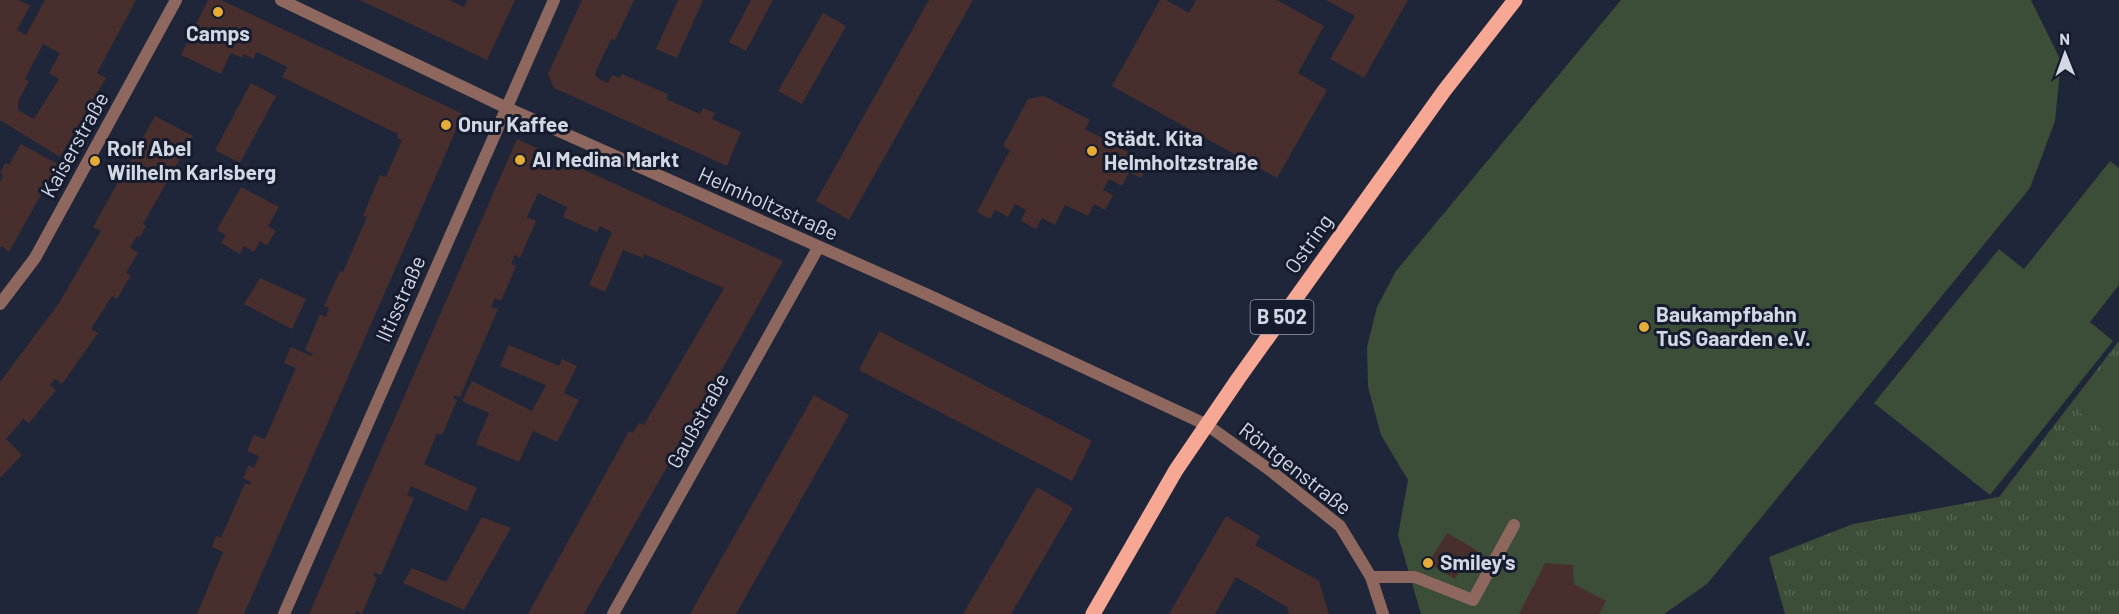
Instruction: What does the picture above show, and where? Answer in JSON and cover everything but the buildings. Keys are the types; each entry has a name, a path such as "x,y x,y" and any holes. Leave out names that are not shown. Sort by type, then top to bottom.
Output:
{"main road":[{"name":"Ostring","path":"1093,614 1176,470 1444,91 1515,0"}],"street":[{"name":"Kaiserstraße","path":"0,304 35,258 176,0"},
{"name":"Helmholtzstraße","path":"281,0 507,108 928,295 1207,425"},
{"name":"Iltisstraße","path":"284,614 554,0"},
{"name":"Gaußstraße","path":"613,614 818,248"},
{"name":"Röntgenstraße","path":"1207,425 1271,471 1340,526 1371,577 1383,614"},
{"path":"1371,577 1415,577 1473,600 1514,525"}],"green space":[{"name":"Baukampfbahn TuS Gaarden e.V.","path":"1621,0 2031,0 2061,61 2055,121 2030,188 1707,584 1664,614 1421,614 1398,535 1408,480 1381,435 1368,387 1367,347 1377,307 1396,271"},
{"path":"2110,161 2119,168 2119,285 2090,322 2113,341 1990,495 1874,403 1999,249 2024,269"},
{"path":"2119,341 2119,614 1785,614 1769,557 1853,524 1999,497"},
{"path":"2119,360 2119,444 2078,411"}],"place":[{"name":"Camps","path":"218,12"},
{"name":"Onur Kaffee","path":"446,125"},
{"name":"Städt. Kita Helmholtzstraße","path":"1092,151"},
{"name":"Al Medina Markt","path":"520,160"},
{"name":"Rolf Abel Wilhelm Karlsberg","path":"95,161"},
{"name":"Baukampfbahn TuS Gaarden e.V.","path":"1644,327"},
{"name":"Smiley's","path":"1428,563"}]}
